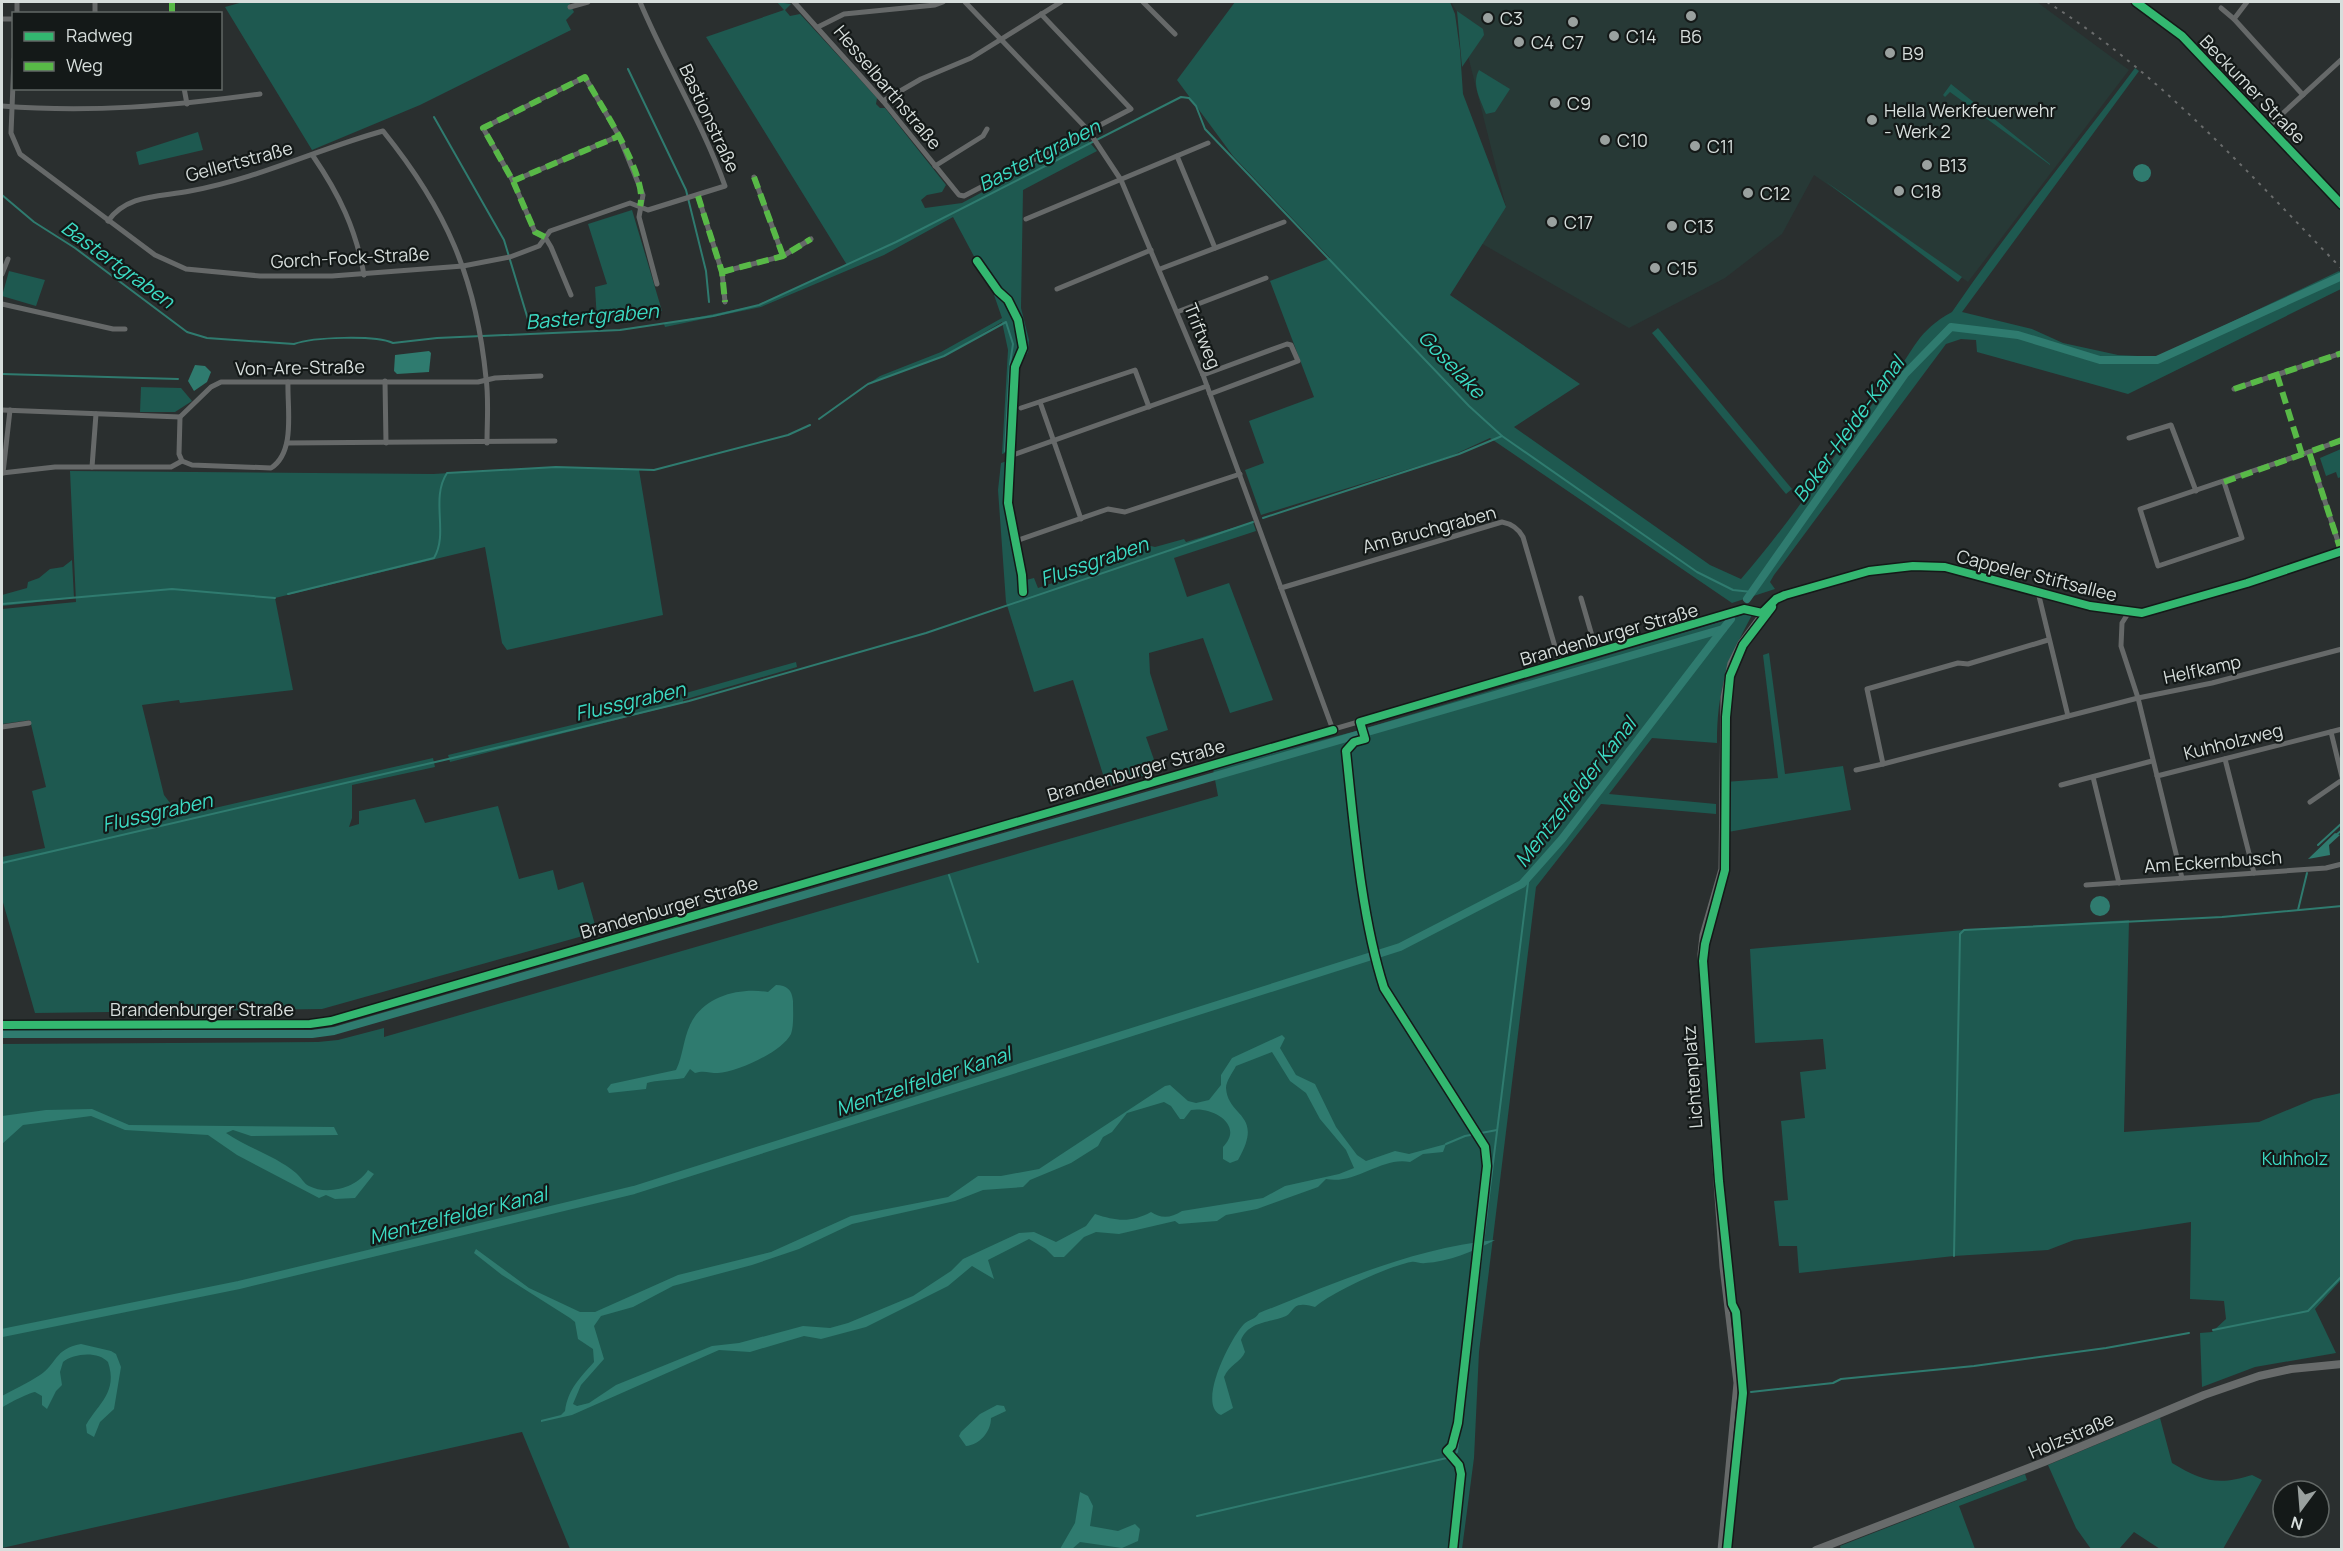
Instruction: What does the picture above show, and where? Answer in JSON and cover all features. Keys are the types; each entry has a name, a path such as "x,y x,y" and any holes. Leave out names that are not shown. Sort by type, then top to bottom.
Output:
{"main road":[{"name":"Beckumer Straße","path":"2136,2 2182,36 2342,205"},
{"name":"Holzstraße","path":"1816,1550 1837,1546 2248,1379 2292,1369 2342,1364"}],"street":[{"path":"570,7 588,2"},
{"name":"Bastionstraße","path":"640,2 660,51 702,129 725,186 698,196"},
{"name":"Hesselbarthstraße","path":"794,2 884,101 954,192 964,196 1088,130"},
{"path":"818,27 844,14 935,5 943,2"},
{"name":"Triftweg","path":"966,2 1096,139 1121,180 1203,375 1333,730"},
{"path":"884,101 921,79 971,58 1061,2"},
{"path":"1143,2 1175,34"},
{"path":"2234,19 2247,2"},
{"path":"2222,8 2303,95"},
{"path":"1041,14 1131,109 1088,130"},
{"path":"2268,127 2342,59"},
{"path":"571,294 545,237 535,232 513,181 483,128 585,76 619,136 643,195 639,217 657,284"},
{"name":"Gorch-Fock-Straße","path":"12,83 11,133 20,154 154,255 186,269 260,276 364,275 464,266 507,258 539,246 550,231 630,203 648,210 698,196"},
{"path":"184,90 187,104"},
{"path":"2,106 105,110 187,104 260,94"},
{"name":"Hesselbarthstraße","path":"935,166 983,136 987,129"},
{"name":"Gellertstraße","path":"108,221 115,210 137,199 216,186 313,156 383,131 411,166 437,206 464,266"},
{"path":"513,181 619,136"},
{"path":"1026,219 1208,143"},
{"path":"313,156 345,208 359,246 364,275"},
{"path":"1177,156 1215,248"},
{"path":"754,177 783,256"},
{"path":"698,196 722,272 725,303"},
{"path":"1160,269 1284,222"},
{"path":"722,272 783,256 811,239"},
{"path":"1057,289 1151,250"},
{"path":"2,274 8,259"},
{"path":"464,266 487,379 487,443"},
{"path":"1178,312 1266,278"},
{"path":"2,304 113,329 125,329"},
{"path":"1203,375 1287,344 1291,345 1298,361 1210,394"},
{"path":"2234,389 2342,352"},
{"path":"1021,408 1135,370 1149,407"},
{"name":"Von-Are-Straße","path":"180,417 211,387 221,382 478,382 487,379 541,376"},
{"path":"385,381 386,443"},
{"path":"2,410 180,417 179,454 182,461 192,465 262,469 278,463 284,455 287,443 288,382"},
{"path":"1010,456 1207,386"},
{"path":"1040,402 1081,519"},
{"path":"10,410 2,473 55,467 171,467 182,461"},
{"path":"92,467 96,414"},
{"path":"2129,438 2171,425 2196,491"},
{"path":"2224,482 2242,538 2158,566 2140,509 2342,440"},
{"path":"287,443 555,441"},
{"path":"2309,452 2341,551"},
{"path":"1016,541 1108,509 1125,512 1240,474"},
{"name":"Am Bruchgraben","path":"1281,588 1502,522 1508,523 1519,529 1524,537 1560,664"},
{"name":"Cappeler Stiftsallee","path":"1762,613 1776,599 1785,595 1891,567 1945,567 2038,592 2129,612 2160,609 2341,551"},
{"path":"2038,592 2068,716"},
{"name":"Brandenburger Straße","path":"1581,598 1597,653"},
{"name":"Brandenburger Straße","path":"2,1025 310,1024 331,1021 1744,609 1762,613"},
{"path":"2129,612 2122,623 2121,646 2138,698 2182,878"},
{"name":"Lichtenplatz","path":"1720,1550 1736,1383 1721,1258 1700,954 1702,936 1721,869 1722,717 1725,678 1740,643 1762,613"},
{"path":"1883,765 1868,688 1958,663 1968,664 2048,640"},
{"name":"Helfkamp","path":"1856,770 2342,649"},
{"path":"2,727 28,723"},
{"name":"Kuhholzweg","path":"2157,776 2342,729"},
{"path":"2310,802 2342,778 2331,732"},
{"path":"2225,759 2254,873"},
{"path":"2061,785 2152,762"},
{"path":"2093,777 2119,883"},
{"name":"Am Eckernbusch","path":"2086,885 2342,864"}],"shaded area":[{"path":"1451,2 2037,2 2129,70 1968,282 1814,175 1782,234 1725,278 1629,328 1479,242 1506,207 1457,12"},
{"path":"2142,164 2148,167 2151,173 2148,179 2142,182 2136,179 2133,173 2136,167"},
{"path":"429,351 431,353 429,372 397,374 394,371 395,355"},
{"path":"195,365 205,366 211,372 207,382 194,391 188,381"},
{"path":"2335,833 2340,835 2329,845 2330,855 2308,859"},
{"path":"2096,896 2104,896 2110,902 2110,910 2104,916 2096,916 2090,910 2090,902"},
{"path":"776,985 786,987 791,994 793,1027 786,1041 769,1054 726,1072 695,1073 690,1069 684,1078 647,1083 646,1089 609,1093 607,1089 611,1084 676,1070 690,1025 696,1015 713,1000 746,991 768,992"},
{"path":"1282,1035 1285,1038 1280,1048 1296,1075 1315,1084 1336,1127 1357,1155 1366,1161 1395,1151 1409,1154 1446,1144 1443,1152 1423,1154 1410,1162 1389,1163 1348,1178 1326,1179 1318,1187 1257,1209 1226,1215 1217,1221 1179,1224 1175,1221 1119,1234 1096,1232 1084,1237 1064,1257 1054,1257 1046,1249 1029,1239 988,1260 994,1279 972,1266 948,1286 866,1327 821,1339 804,1336 750,1352 719,1350 572,1415 541,1422 541,1420 561,1415 565,1411 572,1390 594,1362 593,1349 578,1339 575,1322 502,1275 474,1253 476,1249 529,1288 580,1312 595,1312 678,1275 771,1252 851,1216 948,1197 978,1176 1001,1176 1039,1169 1165,1086 1170,1085 1188,1101 1196,1103 1209,1100 1221,1085 1221,1075 1232,1058","holes":["1272,1052 1290,1081 1306,1093 1320,1119 1346,1150 1354,1168 1339,1174 1285,1186 1263,1198 1182,1211 1170,1216 1162,1217 1151,1212 1144,1216 1123,1220 1095,1214 1086,1226 1056,1242 1034,1232 1019,1233 963,1259 951,1271 913,1296 848,1323 830,1328 803,1326 739,1343 712,1346 616,1385 589,1403 577,1406 573,1404 581,1385 604,1359 594,1326 601,1316 633,1307 673,1286 752,1265 799,1249 852,1224 955,1201 983,1190 1023,1187 1030,1180 1071,1163 1098,1146 1103,1137 1112,1132 1127,1113 1164,1102 1171,1106 1180,1119 1184,1119 1191,1110 1208,1111 1223,1119 1230,1131 1229,1139 1223,1147 1223,1159 1230,1163 1238,1160 1248,1133 1247,1124 1228,1098 1226,1088 1236,1066"]},
{"path":"92,1109 129,1125 334,1127 338,1135 251,1136 233,1130 226,1133 280,1162 296,1173 307,1185 317,1189 342,1188 357,1181 368,1170 374,1174 355,1198 335,1199 326,1195 319,1198 237,1155 208,1135 125,1130 91,1116 23,1125 2,1144 2,1116 46,1110"},
{"path":"1495,1240 1452,1258 1434,1262 1401,1264 1347,1287 1315,1307 1298,1305 1286,1316 1249,1329 1241,1340 1245,1352 1224,1377 1233,1408 1221,1415 1214,1409 1212,1398 1214,1385 1224,1356 1238,1331 1259,1313 1345,1279 1404,1259 1464,1244"},
{"path":"81,1344 111,1351 116,1354 121,1367 114,1409 100,1422 94,1437 87,1433 86,1425 106,1396 111,1381 108,1362 98,1356 79,1355 63,1362 60,1372 62,1385 56,1391 47,1409 42,1405 42,1396 35,1392 2,1408 2,1396 46,1371 66,1349"},
{"path":"997,1405 1004,1406 1006,1411 991,1418 987,1433 980,1440 966,1446 959,1436 961,1432 980,1414"},
{"path":"1080,1492 1088,1496 1093,1506 1090,1526 1118,1531 1135,1524 1140,1529 1138,1541 1122,1548 1080,1542 1072,1549 1060,1549 1075,1523"}],"green space":[{"path":"243,2 569,2 574,12 566,20 571,30 420,105 312,150 225,7"},
{"path":"777,2 791,4 785,10 790,16 800,14 877,98 876,104 880,108 885,108 946,185 942,192 927,195 921,200 925,208 962,203 1085,137 1097,151 1023,190 1021,308 1029,340 1028,352 1018,368 1013,450 1002,454 1008,350 1002,322 944,356 868,384 880,376 941,352 1002,318 993,292 953,217 884,255 761,307 665,327 664,324 759,305 847,265 706,37 784,10"},
{"path":"1235,2 1450,2 1455,14 1463,94 1506,207 1450,295 1580,384 1514,427 1710,565 1741,579 1800,505 1918,341 1931,326 1952,312 2019,219 2135,68 2139,71 1962,312 2032,329 2063,343 2118,355 2158,357 2339,271 2341,289 2128,394 1977,352 1976,340 1961,339 1946,344 1774,575 1770,582 1775,589 1732,603 1490,438 1451,456 1261,515 1245,470 1264,463 1249,421 1314,397 1270,281 1330,258 1233,156 1177,80"},
{"path":"1457,11 1483,29 1484,35 1462,67"},
{"path":"1479,70 1510,89 1495,112 1486,114 1479,98 1476,81"},
{"path":"1951,84 2050,165 1950,92 1945,97 1943,95"},
{"path":"198,132 203,150 139,165 136,152"},
{"path":"1825,181 1962,277 1958,282"},
{"path":"632,210 662,311 597,321 595,287 607,284 588,224"},
{"path":"9,271 45,280 36,306 2,296"},
{"path":"1658,328 1792,489 1786,494 1652,333"},
{"path":"141,387 181,388 192,401 175,412 140,412"},
{"path":"2341,449 2341,477 2338,478 2336,472 2326,476 2320,458"},
{"path":"1013,459 1010,501 1026,580 1034,578 1038,588 1141,553 1138,543 1155,547 1184,539 1186,542 1253,522 1256,531 1174,558 1187,597 1229,583 1273,700 1230,713 1203,638 1149,653 1150,673 1168,730 1146,737 1158,771 1107,787 1073,680 1034,692 1006,602 998,490 1001,463"},
{"path":"556,467 639,470 663,615 507,650 502,643 485,547 275,598 293,690 142,705 164,795 180,816 433,758 435,767 352,785 352,818 349,827 359,824 359,811 415,799 425,823 498,806 519,879 553,870 558,890 583,882 597,932 322,1009 35,1013 2,899 2,857 45,848 32,791 46,787 30,720 2,724 2,609 76,602 70,471 433,474"},
{"path":"72,560 74,598 2,606 2,595 27,588 28,582 39,578 50,569 63,567"},
{"path":"1746,614 1752,615 1736,647 1721,692 1717,743 1652,738 1609,794 1716,804 1716,814 1601,804 1536,887 1479,1352 1474,1458 1462,1549 570,1549 522,1432 2,1548 2,1044 318,1042 338,1040 384,1028 384,1037 1218,796 1213,769 1356,731"},
{"path":"1769,653 1785,774 1843,766 1851,810 1728,832 1725,782 1778,778 1763,655"},
{"path":"796,662 797,667 683,700 683,703 450,762 448,755 576,724"},
{"name":"Kuhholz","path":"2129,920 2124,1132 2259,1122 2314,1099 2341,1093 2341,1280 2315,1309 2336,1353 2255,1367 2202,1387 2200,1333 2212,1332 2226,1319 2224,1301 2190,1299 2191,1222 2074,1240 2048,1250 1954,1256 1799,1273 1797,1246 1779,1246 1774,1201 1788,1200 1781,1121 1805,1118 1800,1072 1826,1069 1823,1039 1755,1043 1750,949 1964,930"},
{"path":"2160,1418 2172,1463 2192,1474 2210,1480 2229,1480 2252,1475 2262,1480 2223,1549 2160,1549 2134,1532 2119,1549 2091,1549 2076,1528 2048,1465"},
{"path":"2025,1474 2027,1480 1959,1506 1975,1549 1841,1549 1840,1546"}],"waterway":[{"path":"628,69 686,190 706,271 709,302"},
{"name":"Bastertgraben","path":"2,195 34,222 75,248 187,332 207,338 294,344 315,340 359,338 393,343 437,338 620,330 713,316 759,305 896,242 1181,97 1189,98 1196,106 1205,129 1469,406 1502,436 1697,572 1733,590 1752,592"},
{"path":"434,117 504,240 530,326"},
{"name":"Boker-Heide-Kanal","path":"1747,599 1905,374 1951,327 2018,335 2100,360 2157,360 2342,276"},
{"path":"819,419 868,384 944,356 1006,322 1013,344 1005,451"},
{"path":"2,374 178,379"},
{"path":"288,594 434,558 440,538 440,494 447,473 556,467 654,470 788,435 810,425"},
{"name":"Flussgraben","path":"1263,518 1459,454 1502,436"},
{"name":"Flussgraben","path":"2,863 689,701 926,633 1253,522"},
{"path":"2,604 172,589 275,598"},
{"name":"Boker-Heide-Kanal","path":"2,1034 312,1034 334,1031 1723,629 1731,619"},
{"name":"Mentzelfelder Kanal","path":"2,1333 239,1285 634,1190 1400,947 1522,884 1562,839 1723,629"},
{"path":"2318,845 2342,823"},
{"path":"2336,835 2342,830"},
{"path":"2298,910 2307,873"},
{"path":"949,875 978,962"},
{"path":"1197,1516 1451,1457 1457,1452 1529,875"},
{"path":"1954,1256 1960,934 1964,930 2222,917 2342,906"},
{"path":"1446,1144 1465,1136 1497,1130"},
{"path":"2213,1330 2308,1311 2342,1276"},
{"path":"1751,1392 1833,1383 1841,1379 1974,1366 2106,1348 2189,1333"}],"railway":[{"path":"2047,2 2128,60 2165,93 2238,161 2342,269"}],"marked path":[{"path":"172,2 172,12"},
{"path":"545,237 535,232 513,181 483,128 585,77 631,159 641,193 640,206"},
{"path":"513,181 619,136"},
{"path":"754,177 783,256"},
{"path":"698,196 722,272 725,302"},
{"path":"722,272 783,256 811,239"},
{"path":"2234,389 2342,353"},
{"path":"2277,375 2302,455"},
{"path":"2341,551 2309,452 2342,440"},
{"path":"2224,482 2309,452"}],"cycle path":[{"path":"2136,2 2182,36 2342,205"},
{"path":"977,261 998,291 1008,300 1018,320 1023,348 1015,367 1008,503 1022,575 1023,592"},
{"path":"1453,1550 1461,1474 1459,1465 1447,1451 1452,1446 1458,1423 1487,1166 1485,1147 1384,988 1369,931 1364,901 1346,751 1354,742 1365,739 1360,722 1744,609 1762,613 1776,599 1785,595 1869,571 1913,566 1945,567 2090,606 2142,613 2247,583 2342,551"},
{"path":"1727,1550 1743,1393 1736,1312 1732,1304 1719,1181 1703,961 1705,944 1725,870 1726,717 1730,676 1743,645 1772,607"},
{"path":"2,1025 310,1024 331,1021 1333,730"}],"place":[{"name":"B6","path":"1691,16"},
{"name":"C3","path":"1488,18"},
{"name":"C7","path":"1573,22"},
{"name":"C14","path":"1614,36"},
{"name":"C4","path":"1519,42"},
{"name":"B9","path":"1890,53"},
{"name":"C9","path":"1555,103"},
{"name":"Hella Werkfeuerwehr - Werk 2","path":"1872,120"},
{"name":"C10","path":"1605,140"},
{"name":"C11","path":"1695,146"},
{"name":"B13","path":"1927,165"},
{"name":"C18","path":"1899,191"},
{"name":"C12","path":"1748,193"},
{"name":"C17","path":"1552,222"},
{"name":"C13","path":"1672,226"},
{"name":"C15","path":"1655,268"}],"water label":[{"name":"Goselake","path":"1452,364"}]}
